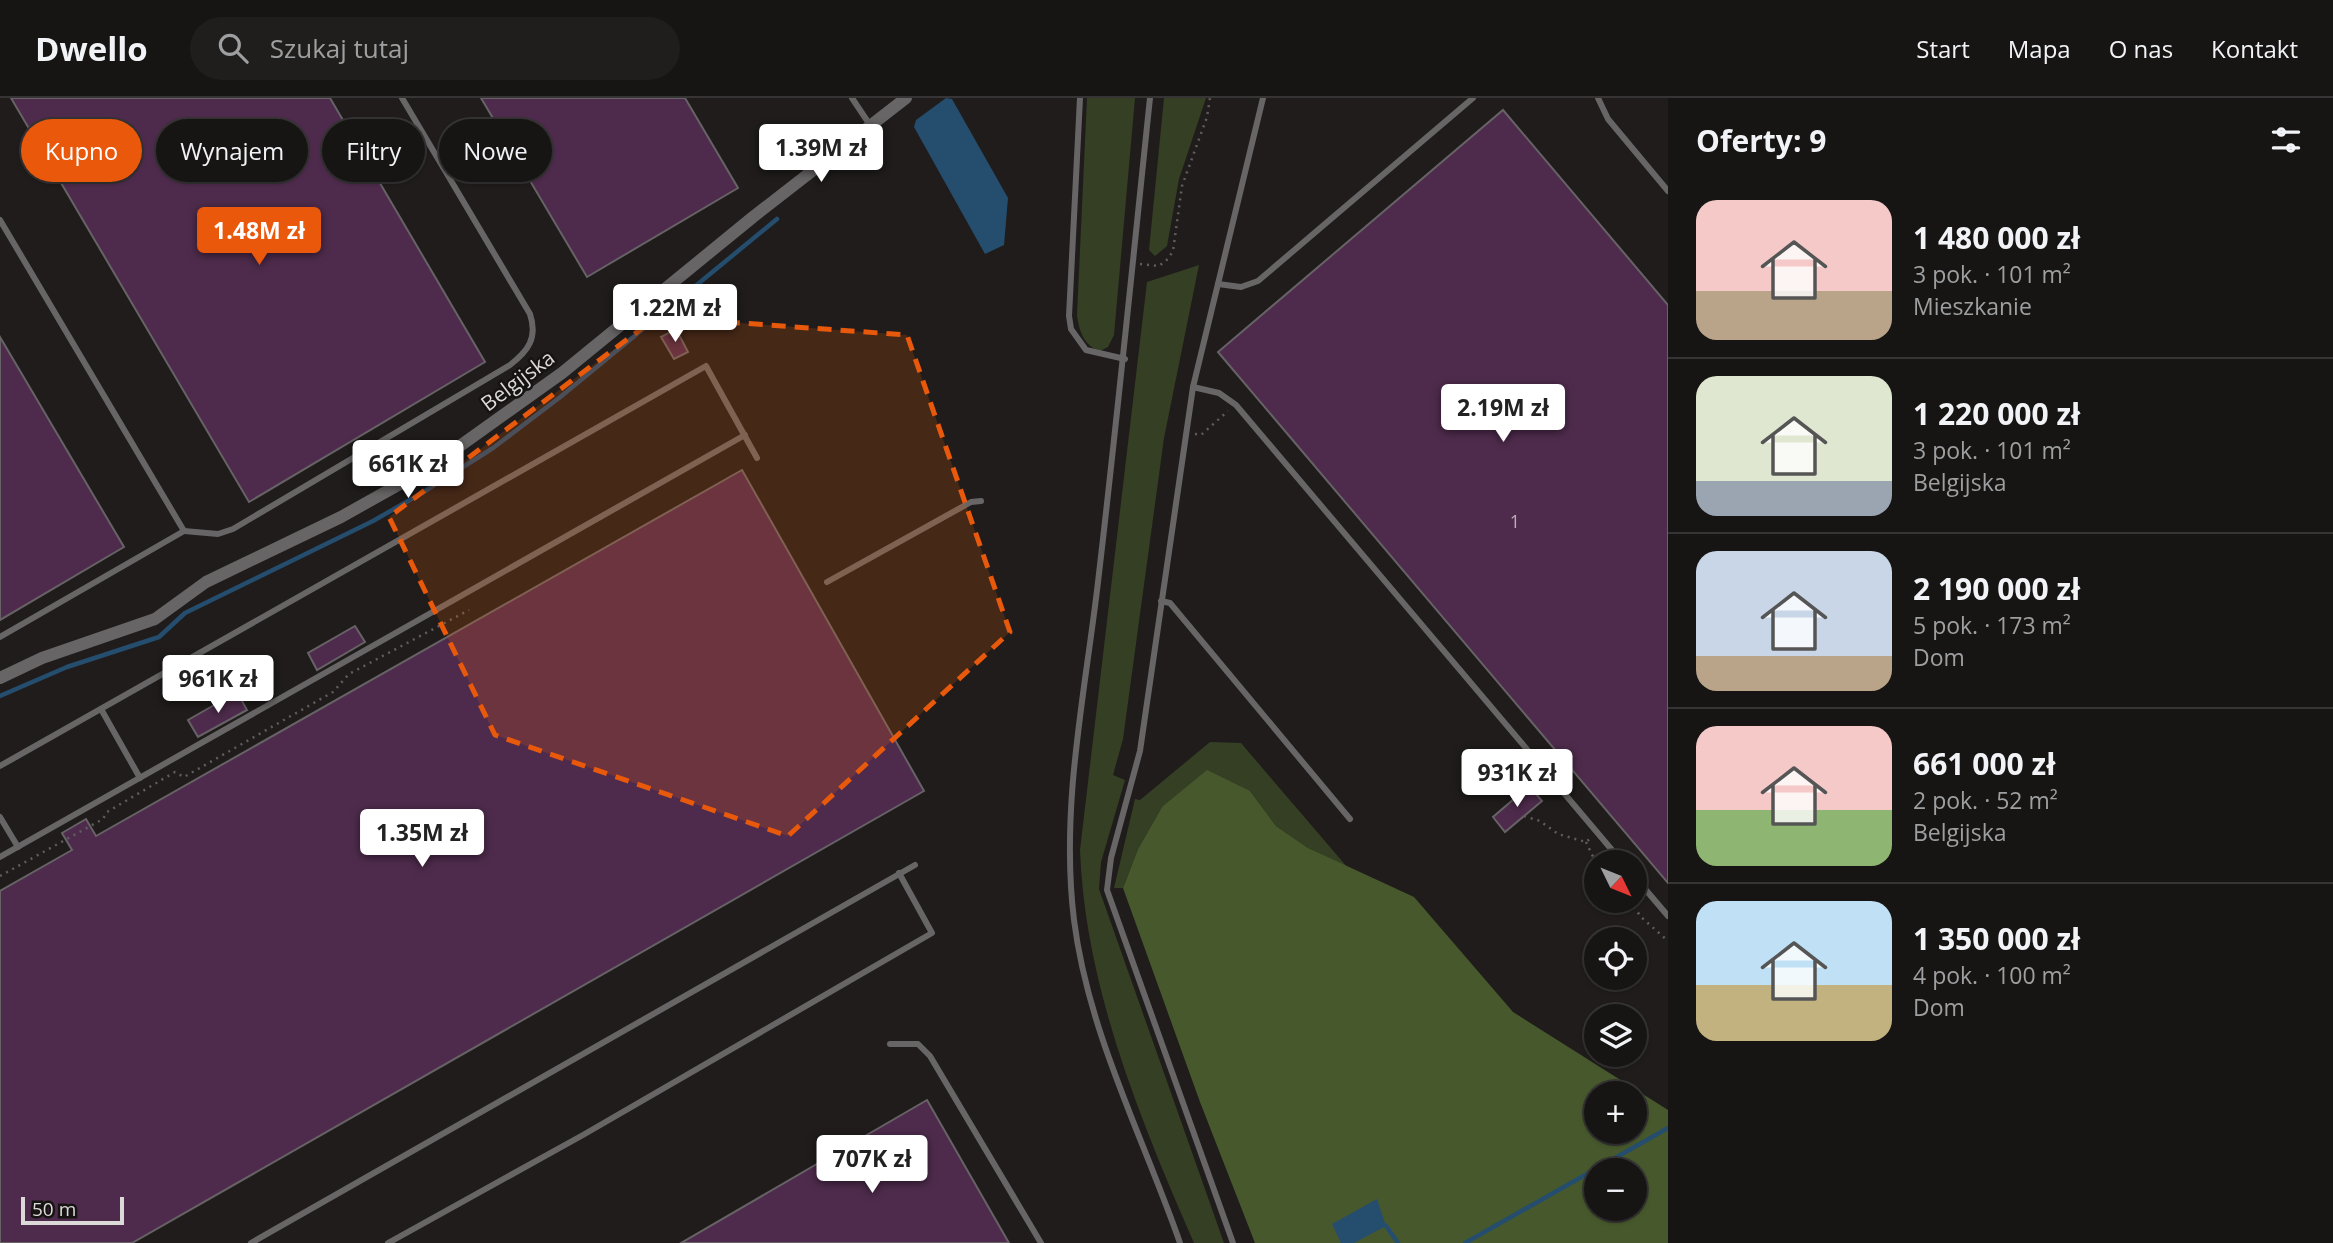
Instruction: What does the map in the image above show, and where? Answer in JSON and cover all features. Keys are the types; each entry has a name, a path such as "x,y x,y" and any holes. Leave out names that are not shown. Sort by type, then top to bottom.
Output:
{"street":[{"name":"Belgijska","path":"0,678 42,658 155,619 206,582 341,517 432,466 562,373 906,98"}],"lane":[{"path":"0,637 184,531 218,534 233,529 510,365 530,344 533,325 530,314 402,98"},
{"path":"852,98 870,125"},
{"path":"1080,98 1071,328 1086,350 1125,359"},
{"path":"1150,98 1125,359 1071,790 1070,886 1078,946 1094,1011 1180,1243"},
{"path":"1233,1243 1107,890 1111,858 1140,751 1193,387 1263,98"},
{"path":"1218,284 1241,287 1258,281 1473,98"},
{"path":"1598,98 1608,119 1668,191"},
{"path":"0,220 184,531"},
{"path":"0,766 706,366 757,458"},
{"path":"1193,387 1219,393 1236,405 1612,850"},
{"path":"0,857 745,435"},
{"path":"827,582 971,502 981,501"},
{"path":"1161,601 1170,603 1350,819"},
{"path":"101,709 140,778"},
{"path":"0,817 18,847"},
{"path":"251,1243 915,865"},
{"path":"388,1243 595,1128 932,933 899,873"},
{"path":"1647,891 1668,916"},
{"path":"890,1044 918,1044 930,1056 1041,1243"}],"path":[{"path":"1133,264 1159,266 1168,260 1173,251 1182,186 1207,117 1210,98"},
{"path":"1185,431 1201,435 1236,405"},
{"path":"0,876 103,819 107,812 175,772 184,778 333,692 349,674 469,610"},
{"path":"1524,816 1540,821 1558,834 1586,842 1590,850"},
{"path":"1586,842 1597,832"},
{"path":"1640,914 1668,941"}],"highlighted area":[{"path":"657,317 907,335 1010,632 788,836 495,735 389,517"}],"green space":[{"path":"1087,98 1135,98 1114,335 1108,347 1100,351 1090,346 1083,337 1077,315"},
{"path":"1164,98 1206,98 1179,179 1167,246 1155,256 1149,250"},
{"path":"1199,265 1164,438 1123,739 1113,775 1125,780 1101,862 1099,889 1224,1243 1194,1243 1136,1100 1104,1002 1092,952 1080,850 1147,282"},
{"path":"1210,742 1241,743 1348,868 1308,848 1276,826 1250,791 1162,807 1138,849 1123,888 1114,888 1135,799 1140,800"},
{"path":"1207,770 1250,791 1276,826 1308,848 1414,897 1513,1012 1584,1057 1584,1067 1600,1067 1622,1081 1584,1081 1584,1144 1647,1144 1647,1097 1668,1110 1668,1243 1255,1243 1200,1102 1123,888 1138,849 1162,807"}],"water":[{"path":"946,98 952,99 1008,198 1004,245 985,254 914,127 916,120"},
{"path":"1377,1199 1386,1226 1354,1243 1341,1243 1332,1224"}],"building":[{"path":"11,98 330,98 342,119 322,119 322,182 379,182 485,362 249,502 60,182 142,182 142,119 23,119"},
{"path":"481,98 685,98 738,188 587,277 531,182 552,182 552,119 493,119"},
{"path":"1503,110 1668,305 1668,883 1647,858 1647,850 1640,850 1218,352"},
{"path":"676,329 688,352 674,359 661,337"},
{"path":"0,337 124,547 0,620"},
{"path":"742,470 924,791 132,1243 0,1243 0,891 72,850 62,833 86,819 96,836"},
{"path":"355,626 365,642 317,670 308,653"},
{"path":"237,692 247,710 198,737 188,720"},
{"path":"1529,786 1542,801 1505,832 1493,817"},
{"path":"927,1100 1009,1243 681,1243"}],"waterway":[{"path":"0,696 67,667 159,637 185,613 373,521 422,493 493,448 559,398 777,219"},
{"path":"1465,1243 1668,1128"},
{"path":"1386,1226 1398,1243"}]}
